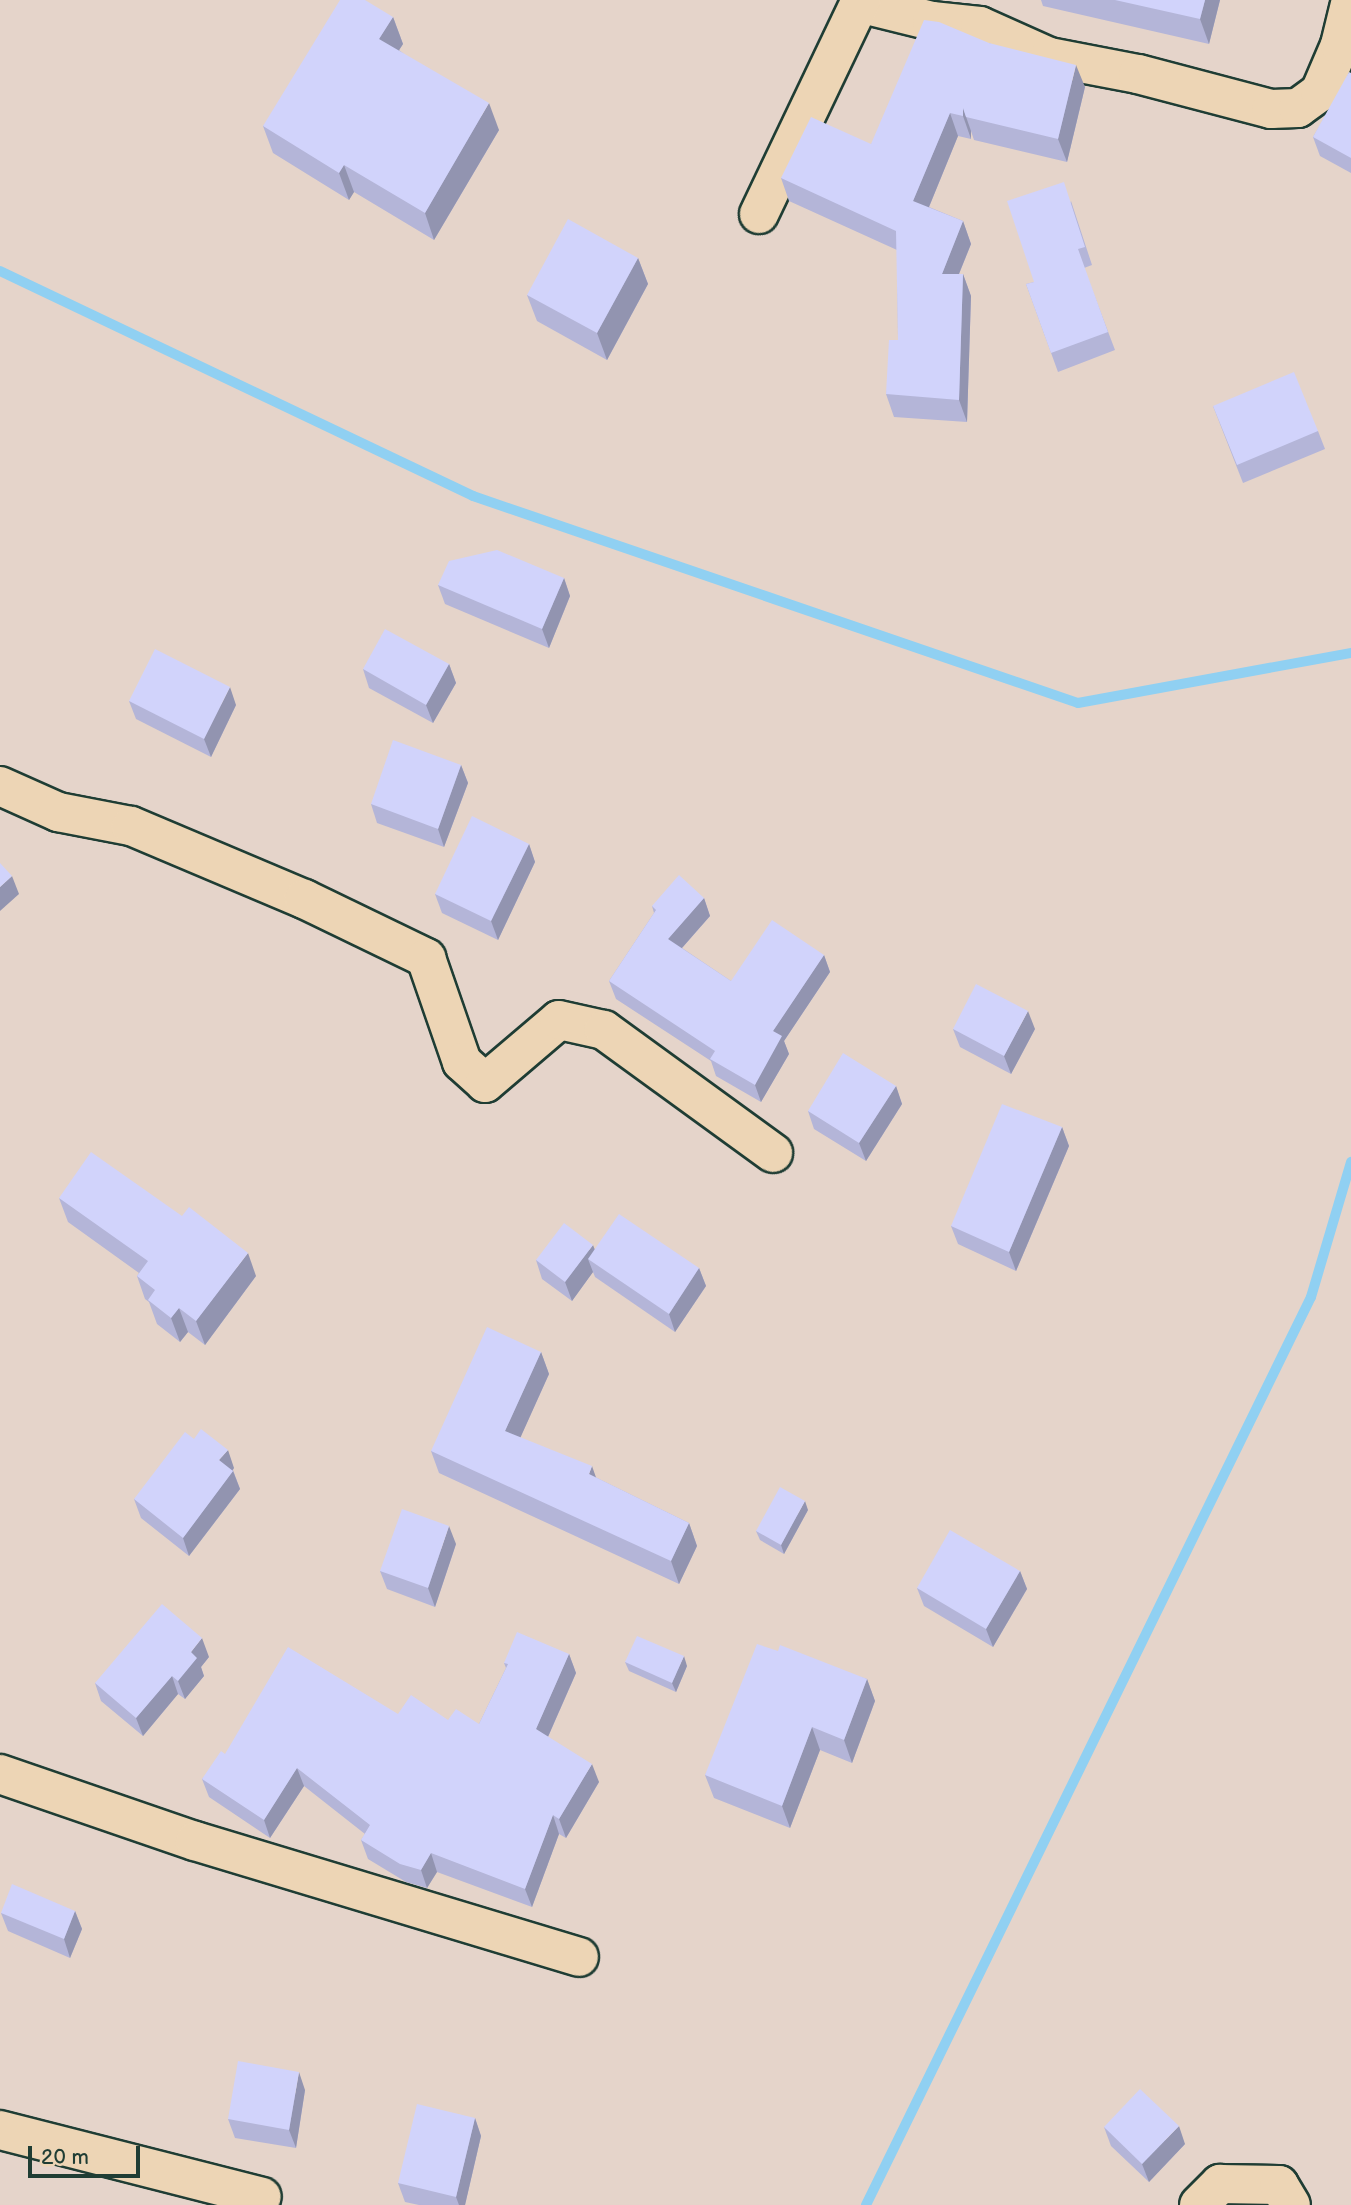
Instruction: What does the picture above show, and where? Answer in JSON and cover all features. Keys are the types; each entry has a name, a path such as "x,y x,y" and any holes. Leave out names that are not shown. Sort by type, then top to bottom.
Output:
{"street":[{"path":"759,214 860,2 932,21 979,26 1049,57 1138,74 1271,109 1310,103 1320,92 1345,47 1350,0"},
{"path":"0,786 58,812 131,826 304,899 426,958 462,1062 485,1083 559,1020 604,1030 773,1153"},
{"path":"0,1774 195,1840 579,1957"},
{"path":"0,2130 262,2197"},
{"path":"1199,2205 1220,2184 1279,2185 1291,2205"}],"building":[{"path":"340,0 365,0 393,17 379,39 489,103 425,213 344,165 339,173 263,126"},
{"path":"1115,0 1205,0 1200,19"},
{"path":"924,20 939,22 989,43 1076,65 1058,139 966,117 963,108 963,116 950,113 913,201 963,221 942,274 963,274 959,400 886,394 889,340 898,340 896,231 781,178 811,117 871,144"},
{"path":"1349,72 1351,73 1351,158 1313,137"},
{"path":"1064,182 1085,247 1078,249 1108,332 1051,353 1026,284 1034,282 1007,201"},
{"path":"568,219 638,258 597,333 527,295"},
{"path":"1294,372 1318,431 1237,465 1213,406"},
{"path":"497,550 564,578 542,629 438,585 449,561"},
{"path":"385,629 449,664 426,705 363,669"},
{"path":"155,649 230,687 204,739 129,701"},
{"path":"393,740 461,765 438,829 371,804"},
{"path":"472,816 529,844 491,921 435,894"},
{"path":"0,863 12,876 0,887"},
{"path":"679,875 704,898 668,939 731,981 772,920 824,955 773,1031 782,1036 755,1085 710,1059 715,1051 609,981 656,910 652,906"},
{"path":"976,984 1028,1011 1004,1056 953,1029"},
{"path":"843,1053 896,1086 859,1143 808,1111"},
{"path":"1002,1104 1062,1127 1009,1252 951,1226"},
{"path":"91,1152 182,1216 189,1207 248,1253 196,1321 179,1308 171,1318 148,1300 155,1290 137,1276 148,1261 59,1198"},
{"path":"619,1214 699,1268 669,1314 588,1259"},
{"path":"564,1223 593,1245 565,1282 536,1260"},
{"path":"487,1327 541,1352 505,1431 592,1466 589,1474 689,1523 671,1561 431,1451"},
{"path":"201,1429 228,1450 219,1460 233,1471 183,1538 134,1499 185,1432 194,1439"},
{"path":"780,1487 805,1501 781,1545 756,1531"},
{"path":"402,1509 449,1526 428,1588 380,1571"},
{"path":"950,1530 1020,1571 986,1629 917,1588"},
{"path":"162,1604 202,1638 191,1652 197,1658 178,1681 172,1676 136,1718 95,1683"},
{"path":"517,1632 569,1654 536,1729 592,1764 559,1819 553,1815 525,1889 431,1853 421,1870 400,1864 361,1840 370,1825 297,1768 264,1820 202,1779 221,1751 225,1754 288,1647 398,1714 411,1695 448,1720 456,1709 479,1724 508,1664 504,1663"},
{"path":"637,1636 684,1656 672,1683 625,1662"},
{"path":"757,1644 778,1651 780,1645 867,1679 844,1740 812,1727 782,1806 705,1775"},
{"path":"12,1884 75,1911 64,1939 1,1913"},
{"path":"238,2061 299,2072 289,2130 228,2119"},
{"path":"1140,2089 1179,2126 1142,2164 1104,2127"},
{"path":"417,2104 475,2118 456,2197 398,2183"}],"waterway":[{"path":"0,271 473,496 1078,703 1351,653"},
{"path":"866,2205 1311,1297 1351,1162"}]}
